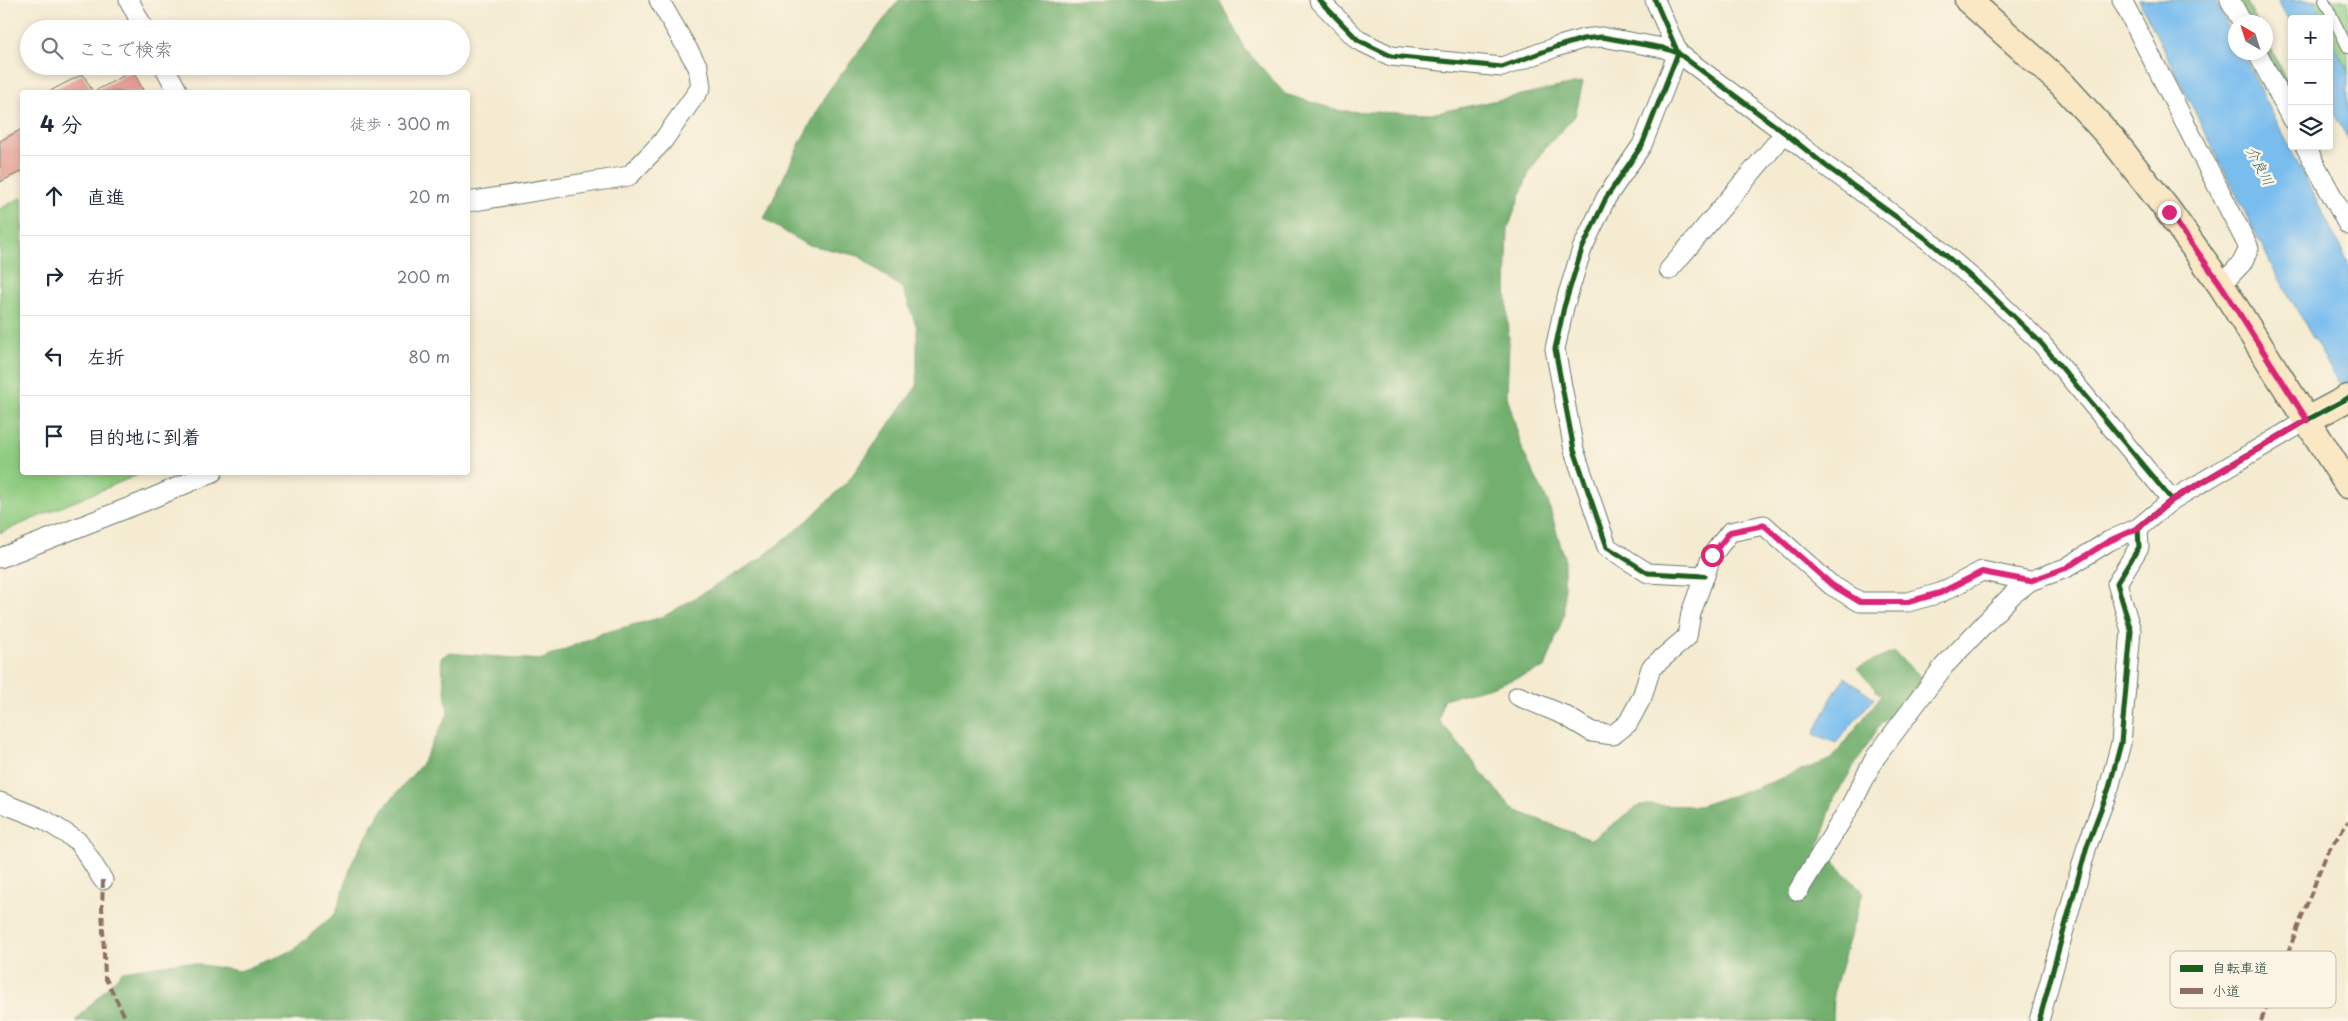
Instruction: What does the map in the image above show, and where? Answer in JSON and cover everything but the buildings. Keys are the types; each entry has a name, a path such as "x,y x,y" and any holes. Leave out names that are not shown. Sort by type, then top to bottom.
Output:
{"street":[{"path":"129,0 139,20"},
{"path":"470,202 629,176 662,142 701,87 698,67 659,0"},
{"path":"1319,0 1358,40 1391,56 1502,67 1556,47 1583,39 1602,37 1663,48 1678,53 1826,166 1928,240 1986,290 2040,343 2172,500"},
{"path":"1655,0 1678,53 1642,146 1606,198 1582,249 1564,307 1555,349 1574,450 1607,547 1648,573 1705,576"},
{"path":"1968,0 2061,84 2113,140 2169,212 2221,285 2348,485"},
{"path":"2122,0 2249,248 2242,263 2221,285"},
{"path":"2230,0 2238,15"},
{"path":"2261,60 2288,112"},
{"path":"169,75 177,90"},
{"path":"1669,270 1785,133"},
{"path":"2307,150 2348,225"},
{"path":"1798,891 1851,805 1875,758 1944,666 1977,634 2012,595 2030,581 2066,568 2109,541 2138,528 2172,500 2307,420 2343,401"},
{"path":"0,558 206,475"},
{"path":"1518,696 1564,715 1592,732 1613,735 1628,723 1642,697 1651,668 1687,637 1691,613 1712,555 1730,532 1764,525 1832,585 1860,602 1908,602 1940,593 1982,572 2030,581"},
{"path":"2039,1021 2087,846 2109,788 2121,743 2131,631 2117,582 2139,547 2138,528"},
{"path":"0,802 45,820 80,842 103,880"}],"lane":[{"path":"2324,0 2348,48"}],"green space":[{"path":"899,0 1219,0 1245,49 1285,94 1340,111 1431,114 1583,82 1575,116 1545,148 1528,175 1508,228 1506,286 1509,341 1507,396 1523,452 1548,502 1564,557 1564,615 1545,668 1491,687 1443,699 1439,720 1512,809 1591,840 1640,805 1699,806 1756,788 1832,759 1881,696 1857,668 1894,652 1927,682 1880,725 1834,798 1819,847 1863,892 1833,994 1832,1021 75,1021 123,971 183,962 240,971 292,951 336,913 353,860 382,810 421,765 448,714 441,658 448,653 540,660 603,633 663,617 760,559 806,522 848,481 917,386 917,328 903,289 859,256 805,244 764,219 801,141 829,90"},
{"path":"2234,0 2246,0 2254,15 2241,15"},
{"path":"2311,0 2348,0 2348,74 2333,45 2333,15 2318,15"},
{"path":"2273,52 2288,82 2288,104 2269,60 2273,60"},
{"path":"20,198 20,475 137,475 0,533 0,209"}],"water":[{"name":"介良川","path":"2139,0 2215,0 2228,26 2228,60 2246,60 2288,144 2288,150 2291,150 2348,263 2348,399 2273,268"},
{"path":"2278,0 2314,0 2322,15 2288,15 2288,19"},
{"path":"2333,43 2348,71 2348,139 2333,112"},
{"path":"1845,677 1874,698 1836,743 1814,734 1831,699"}],"marked path":[{"path":"2288,951 2327,853 2348,822"},
{"path":"103,880 102,907 105,977 127,1021"},
{"path":"2261,1021 2266,1008"}],"cycle path":[{"path":"1319,0 1358,40 1391,56 1502,67 1556,47 1583,39 1602,37 1663,48 1678,53 1826,166 1928,240 1986,290 2041,343 2172,500"},
{"path":"1655,0 1678,53 1642,145 1606,198 1582,249 1564,307 1555,349 1574,450 1607,547 1648,573 1705,576"},
{"path":"2039,1021 2087,846 2109,788 2121,743 2131,631 2117,583 2139,547 2138,528 2172,500 2307,420 2348,398"}],"route":[{"path":"1712,555 1730,532 1764,525 1832,585 1860,602 1908,602 1940,593 1982,572 2030,581 2066,568 2109,541 2138,528 2172,500 2307,420 2221,285 2169,212"}]}
